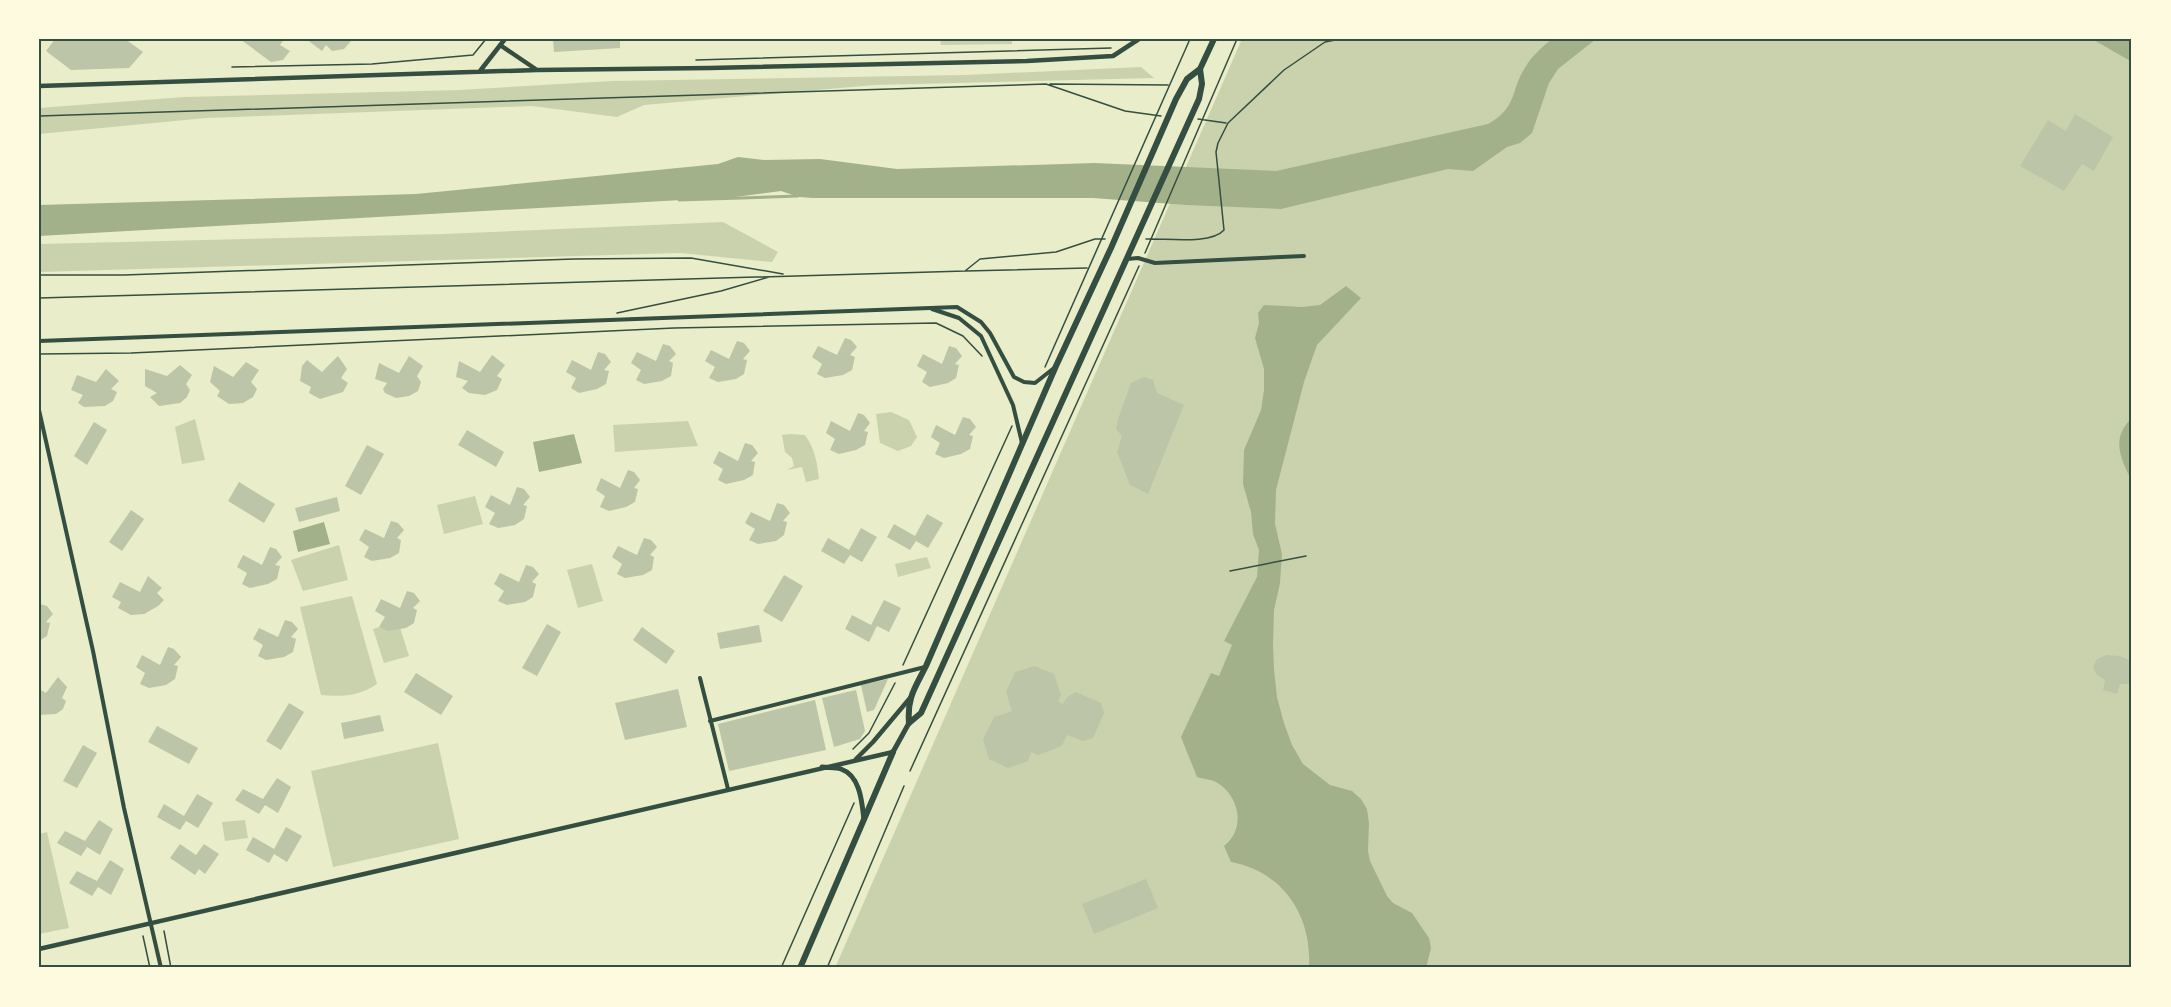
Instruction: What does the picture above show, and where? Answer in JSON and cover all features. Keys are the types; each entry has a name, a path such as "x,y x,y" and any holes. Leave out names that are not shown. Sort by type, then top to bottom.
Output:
{"main road":[{"path":"909,723 910,698 1023,446 1056,366 1176,99 1187,79 1200,69 1214,39"},
{"path":"800,968 893,752 909,723 921,712 1198,99 1202,84 1200,69"},
{"path":"822,767 842,769 855,780 861,792 864,820"}],"street":[{"path":"480,71 504,39"},
{"path":"39,86 480,71 710,69 1027,61 1113,56 1139,39"},
{"path":"500,45 537,70"},
{"path":"1128,256 1155,263 1304,256"},
{"path":"928,307 958,318 981,336 1013,405 1023,446"},
{"path":"39,341 957,307 981,322 990,333 1014,377 1024,382 1035,383 1056,366"},
{"path":"39,410 161,968"},
{"path":"710,721 926,666"},
{"path":"700,678 728,789"},
{"path":"855,760 910,698"},
{"path":"39,949 893,752"}],"path":[{"path":"232,67 372,64 473,55 486,39"},
{"path":"1042,373 1190,39"},
{"path":"910,771 1147,248 1214,97 1237,39"},
{"path":"1140,239 1215,237 1224,230 1216,160 1218,143 1228,123 1284,70 1325,42 1340,39"},
{"path":"692,61 1115,48"},
{"path":"39,116 1046,84 1170,85"},
{"path":"1046,84 1125,111 1170,116"},
{"path":"1189,118 1228,123"},
{"path":"965,271 980,259 1056,252 1095,239 1106,239"},
{"path":"39,275 124,275 574,259 691,258 790,275"},
{"path":"39,298 773,275 1088,268"},
{"path":"616,313 721,291 773,275"},
{"path":"39,354 131,353 674,328 936,322 963,336 983,357"},
{"path":"853,749 877,721 1012,424"},
{"path":"1230,571 1306,556"},
{"path":"827,968 904,786"},
{"path":"781,968 856,797"},
{"path":"164,931 171,968"},
{"path":"143,936 150,968"}],"shaded area":[{"path":"940,39 1012,39 1012,44 941,45"},
{"path":"1242,39 2132,39 2132,968 835,968"},
{"path":"1552,39 1596,39 1558,69 1549,83 1532,133 1520,143 1507,147 1473,171 1448,169 1281,209 1093,198 813,198 799,197 781,191 735,197 39,236 39,205 416,194 718,164 738,157 765,160 820,159 897,169 1095,163 1276,171 1488,124 1505,111 1526,66"},
{"path":"2092,39 2132,39 2132,62"},
{"path":"1141,67 1154,78 875,85 644,105 617,117 532,106 206,118 39,134 39,108 184,97 459,90 612,81 965,75"},
{"path":"723,222 778,252 772,262 680,253 39,272 39,244 444,234"},
{"path":"1346,286 1361,298 1317,345 1304,382 1276,490 1275,524 1282,554 1280,583 1274,610 1273,644 1277,697 1292,745 1303,764 1330,785 1352,791 1367,809 1370,861 1387,896 1393,903 1412,913 1429,938 1431,948 1426,968 1309,968 1306,931 1300,914 1280,886 1266,875 1250,867 1231,862 1224,846 1235,831 1237,813 1235,804 1224,788 1216,782 1197,777 1181,737 1211,673 1219,676 1232,645 1224,641 1257,577 1259,550 1253,534 1251,512 1243,484 1244,450 1261,410 1264,390 1264,369 1255,338 1259,323 1258,313 1264,305 1302,307 1320,305"},
{"path":"891,412 909,420 917,437 911,446 898,451 880,443 876,414"},
{"path":"2132,418 2132,481 2121,457 2119,441 2121,433"},
{"path":"195,419 205,460 182,464 175,427"},
{"path":"688,421 698,446 615,452 613,425"},
{"path":"574,434 582,463 539,472 533,442"},
{"path":"782,435 805,435 815,456 819,479 806,482 802,467 787,470 794,466 792,458 785,452"},
{"path":"475,496 483,524 444,534 437,505"},
{"path":"324,522 330,544 298,552 293,531"},
{"path":"339,545 348,580 303,591 291,560"},
{"path":"927,557 931,568 898,577 895,564"},
{"path":"592,564 603,601 578,608 567,570"},
{"path":"352,596 377,684 350,695 321,695 300,607"},
{"path":"398,621 409,656 384,663 373,629"},
{"path":"438,743 459,839 333,867 311,771"},
{"path":"245,820 248,838 225,841 222,822"},
{"path":"47,832 69,928 39,934 39,834"}],"building":[{"path":"55,39 125,39 143,52 129,68 71,70 46,51"},
{"path":"240,39 284,39 280,45 290,51 283,60 271,62"},
{"path":"306,39 348,39 351,41 344,49 332,51 326,45 322,51"},
{"path":"553,39 620,39 620,48 554,52"},
{"path":"2075,114 2113,137 2094,171 2082,164 2064,191 2020,166 2048,120 2066,131"},
{"path":"845,338 851,340 857,347 850,355 855,357 852,370 843,375 825,378 817,374 822,364 812,357 818,346 837,355"},
{"path":"737,341 744,343 750,351 743,359 747,360 744,374 736,379 718,382 709,378 715,367 705,361 711,350 729,359"},
{"path":"663,344 670,346 676,354 669,361 673,363 671,376 662,381 644,384 636,380 641,370 631,363 637,352 656,361"},
{"path":"949,346 956,348 962,356 955,364 959,365 956,378 948,383 930,387 922,382 927,372 917,366 923,354 942,364"},
{"path":"598,352 605,354 611,362 604,370 609,371 606,384 597,389 579,393 571,388 576,378 566,372 572,360 591,370"},
{"path":"492,355 505,365 497,376 502,379 497,390 485,395 469,393 462,388 468,381 456,377 459,361 480,372"},
{"path":"338,356 347,369 341,378 348,383 343,392 320,399 309,393 311,387 300,381 302,366 307,360 322,372"},
{"path":"409,356 423,366 417,376 421,382 418,391 409,396 396,398 385,393 383,389 387,383 375,379 379,363 399,373"},
{"path":"246,362 259,370 251,382 257,389 253,397 243,403 229,404 217,396 220,391 210,382 214,366 233,377"},
{"path":"180,365 192,375 186,384 190,390 187,397 180,403 159,406 150,397 157,393 145,386 145,369 167,376"},
{"path":"106,369 119,381 111,389 117,392 113,401 105,406 84,407 78,403 83,395 71,390 77,375 96,382"},
{"path":"1144,377 1153,380 1157,393 1184,405 1148,494 1130,485 1117,452 1122,436 1116,429 1131,383"},
{"path":"858,413 864,415 870,423 864,431 868,432 865,445 839,454 830,450 835,439 826,433 831,421 850,431"},
{"path":"963,417 970,419 976,427 969,435 973,436 970,449 944,458 935,454 940,443 931,437 936,425 955,435"},
{"path":"94,422 107,430 87,465 74,456"},
{"path":"467,430 504,452 496,467 458,445"},
{"path":"745,443 752,445 758,453 751,461 755,462 753,475 744,480 726,484 718,480 723,469 713,463 719,451 738,461"},
{"path":"367,445 384,454 361,495 345,486"},
{"path":"628,470 634,472 640,480 634,488 638,489 635,502 609,511 600,507 605,496 596,490 601,478 620,488"},
{"path":"239,482 275,504 264,523 228,501"},
{"path":"517,487 524,489 530,497 523,505 527,506 524,519 515,525 498,528 489,524 495,513 485,507 491,495 510,505"},
{"path":"337,497 340,511 299,522 295,508"},
{"path":"777,503 784,505 790,513 783,521 787,522 784,535 776,541 758,544 749,540 755,529 745,523 751,512 770,521"},
{"path":"131,510 144,519 122,551 109,542"},
{"path":"927,514 943,523 928,548 916,541 910,550 887,537 894,524 915,536"},
{"path":"391,521 398,523 404,530 397,538 401,540 399,553 390,558 372,561 364,557 369,547 359,540 365,529 384,538"},
{"path":"861,528 877,537 862,562 850,555 844,564 821,551 828,538 849,550"},
{"path":"644,538 651,540 657,547 650,555 654,557 652,570 643,575 625,578 617,574 622,564 612,557 618,546 637,555"},
{"path":"270,547 276,549 282,557 275,565 280,566 277,579 268,584 250,588 242,584 247,573 237,567 243,555 262,565"},
{"path":"526,565 533,567 539,574 532,582 536,584 533,597 525,602 507,605 498,601 504,591 494,584 500,573 519,582"},
{"path":"784,575 803,586 782,622 763,611"},
{"path":"148,576 162,588 157,593 164,600 144,614 131,615 118,608 121,602 112,597 120,582 140,592"},
{"path":"407,591 414,593 420,601 413,608 417,610 414,623 406,628 388,631 379,627 385,617 375,611 381,599 400,608"},
{"path":"884,600 901,608 889,632 877,626 869,642 845,629 852,615 871,625"},
{"path":"40,604 47,606 53,614 46,622 50,623 47,636 39,641"},
{"path":"285,620 292,622 298,629 291,637 296,639 293,652 284,657 266,660 258,656 263,645 253,639 259,628 278,637"},
{"path":"547,624 561,632 537,676 522,668"},
{"path":"759,625 762,642 720,649 717,633"},
{"path":"642,627 675,651 666,664 633,640"},
{"path":"168,647 174,649 181,657 174,665 178,666 175,679 166,685 149,688 140,684 145,673 136,667 142,655 160,665"},
{"path":"2107,655 2120,656 2132,661 2132,682 2120,684 2117,694 2103,690 2105,680 2097,675 2093,667 2097,659"},
{"path":"1035,666 1054,674 1061,695 1058,701 1063,704 1067,697 1076,692 1101,703 1104,713 1093,738 1083,741 1067,735 1062,746 1038,755 1031,752 1028,761 1008,768 989,759 983,739 994,717 1012,711 1006,692 1015,672"},
{"path":"416,673 453,696 441,715 404,692"},
{"path":"58,677 67,687 62,698 66,701 63,709 56,714 39,715 39,689 46,693"},
{"path":"888,679 874,710 867,712 861,685"},
{"path":"678,689 687,727 625,740 615,703"},
{"path":"856,690 865,731 860,739 834,747 822,698"},
{"path":"815,700 826,750 729,771 718,724"},
{"path":"289,703 304,712 281,750 266,741"},
{"path":"380,715 384,731 344,739 341,723"},
{"path":"157,726 198,748 189,764 148,742"},
{"path":"83,745 97,753 77,788 63,781"},
{"path":"277,778 291,787 278,813 265,805 259,814 235,800 243,789 263,799"},
{"path":"197,794 213,803 198,828 186,821 180,830 157,817 164,804 184,816"},
{"path":"99,820 113,829 100,855 87,847 81,856 57,843 65,831 85,841"},
{"path":"286,827 302,836 287,862 274,854 269,863 246,850 253,837 274,849"},
{"path":"180,844 196,855 204,844 219,854 205,874 199,869 195,875 170,858"},
{"path":"110,860 124,869 111,895 98,887 92,896 69,883 77,871 97,881"},
{"path":"1146,879 1158,908 1094,934 1082,904"}],"waterway":[{"path":"679,200 798,196"}]}
